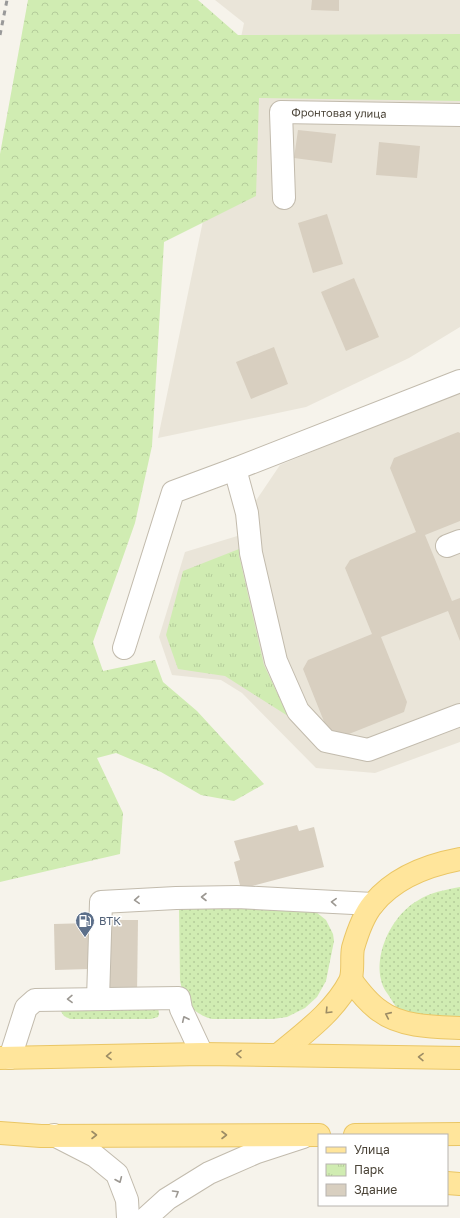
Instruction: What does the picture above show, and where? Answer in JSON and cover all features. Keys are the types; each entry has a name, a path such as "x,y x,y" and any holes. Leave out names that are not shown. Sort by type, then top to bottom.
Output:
{"main road":[{"path":"278,1055 315,1024 335,1004 351,980 353,949 363,921 372,904 390,888 409,876 437,864 460,859"},
{"path":"351,980 364,997 380,1012 417,1025 460,1028"},
{"path":"5,1058 202,1054 460,1058"},
{"path":"0,1133 48,1135 315,1136"},
{"path":"448,1134 460,1134"},
{"path":"0,1143 48,1135"},
{"path":"448,1183 460,1184"}],"street":[{"name":"Фронтовая улица","path":"284,198 281,112 460,115"},
{"path":"124,648 173,492 460,382"},
{"path":"235,469 247,513 251,553 276,661 298,711 326,741 368,750 460,714"},
{"path":"98,999 101,902 176,898 237,897 372,904"},
{"path":"5,1058 26,1008 36,1000 179,998 181,1009 202,1054"},
{"path":"48,1135 95,1156 117,1174 127,1200 128,1218"},
{"path":"146,1218 167,1199 209,1173 257,1152 315,1136"}],"shaded area":[{"path":"215,0 460,0 460,327 409,358 306,407 158,438 244,23"},
{"path":"460,390 460,742 375,773 316,768 242,693 221,680 172,675 159,637 185,552 257,530 251,508 280,465"}],"green space":[{"path":"28,0 198,0 238,35 460,34 460,101 259,98 256,196 164,242 152,446 135,523 93,642 103,671 155,660 163,682 197,711 264,784 234,801 201,795 161,772 116,753 97,758 123,813 120,854 0,882 0,154"},
{"path":"239,549 239,555 264,665 288,716 225,676 178,669 166,635 183,571"},
{"path":"460,887 460,1018 402,1013 387,993 382,982 380,969 384,942 398,918 407,908 427,895"},
{"path":"179,906 282,907 316,912 326,920 333,934 334,941 326,981 317,997 305,1008 287,1017 273,1019 212,1019 205,1017 190,1005 181,987"},
{"path":"158,1007 158,1017 151,1019 70,1019 64,1016 60,1010"}],"building":[{"path":"312,0 339,0 339,11 311,10"},
{"path":"298,130 336,134 332,163 294,158"},
{"path":"379,142 420,146 417,178 376,175"},
{"path":"327,214 343,264 313,273 298,223"},
{"path":"354,278 379,337 346,351 321,292"},
{"path":"274,347 288,384 251,399 236,362"},
{"path":"458,432 460,433 460,521 425,535 452,601 460,598 460,641 448,611 381,637 407,702 404,712 339,738 329,734 303,669 308,660 372,634 345,568 350,560 416,532 390,468 394,458"},
{"path":"297,825 299,831 314,827 324,867 241,889 234,862 240,860 234,841"},
{"path":"104,920 138,920 137,994 104,994"},
{"path":"89,923 90,969 55,970 54,924"}],"railway":[{"path":"0,35 7,0"}],"place":[{"name":"ВТК","path":"85,938"}]}
